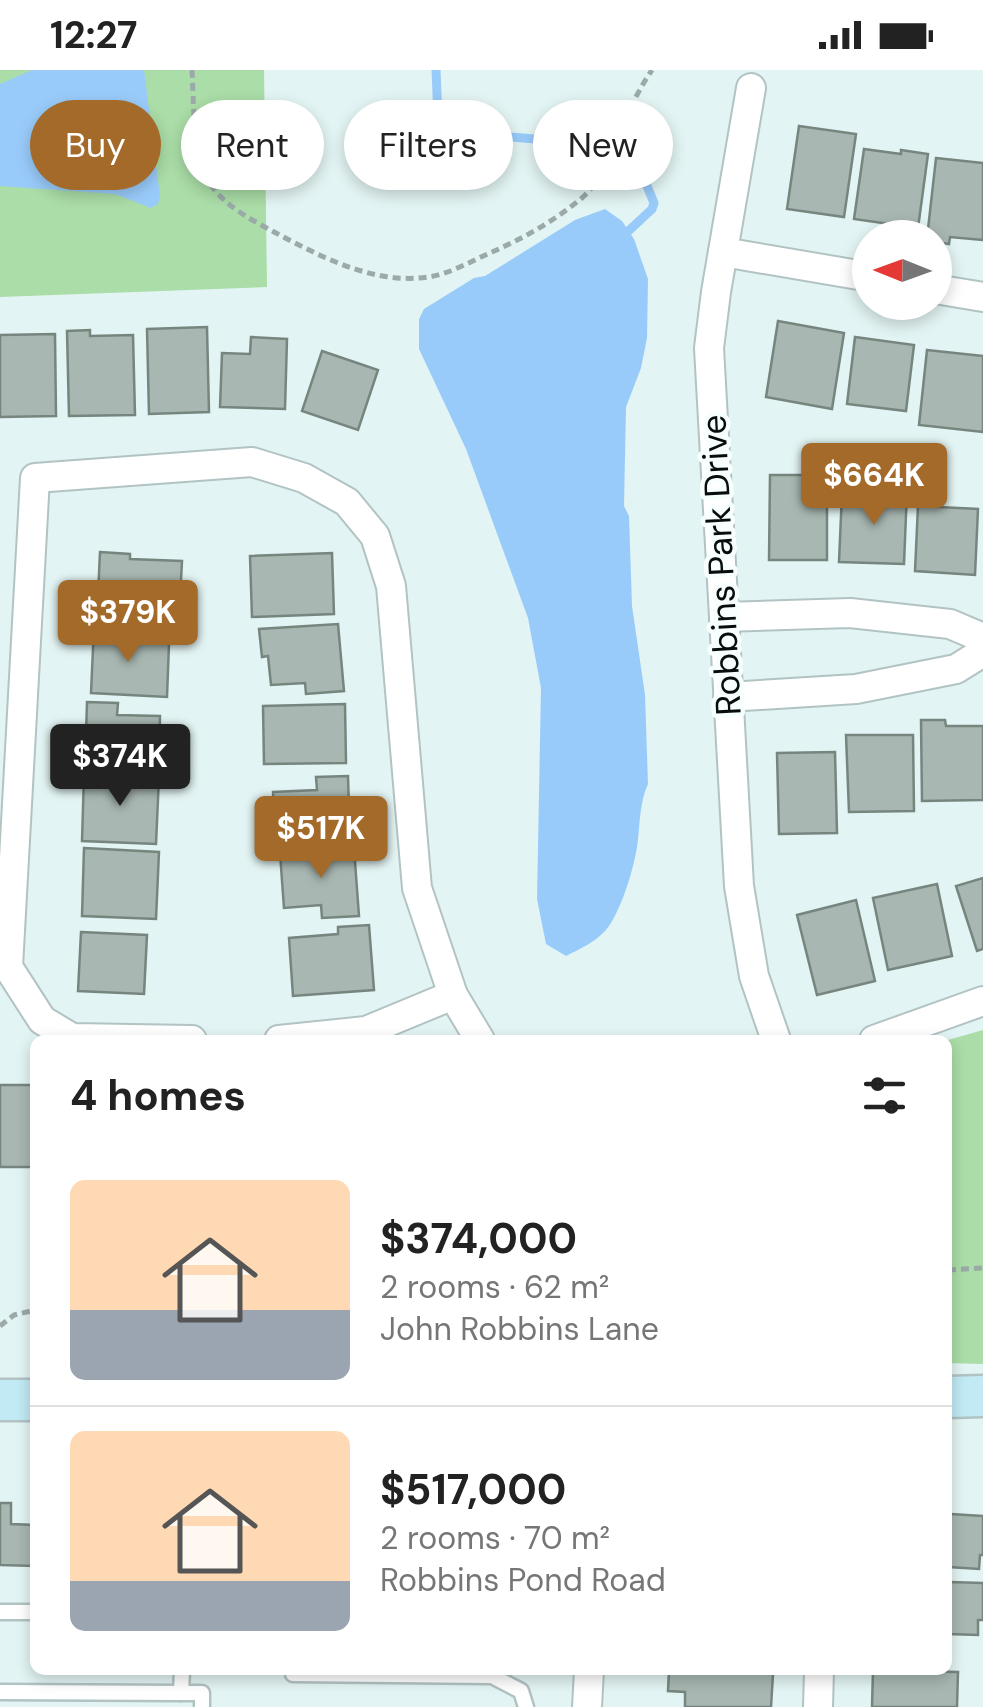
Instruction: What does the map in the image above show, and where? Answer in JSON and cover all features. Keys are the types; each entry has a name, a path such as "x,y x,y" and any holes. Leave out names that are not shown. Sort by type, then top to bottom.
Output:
{"main road":[{"path":"952,1396 983,1396"},
{"path":"0,1400 30,1400"}],"street":[{"name":"Robbins Park Drive","path":"751,88 709,348 739,886 754,976 774,1035"},
{"path":"723,252 852,275"},
{"path":"952,291 983,297"},
{"path":"67,1035 42,1020 8,967 35,478 252,462 304,478 347,502 375,536 391,586 417,888 453,995 477,1035"},
{"path":"724,617 850,613 950,624 983,638"},
{"path":"728,697 856,689 956,669 983,652"},
{"path":"327,1035 366,1031 453,995"},
{"path":"888,1035 983,1002"},
{"path":"586,1707 589,1675"},
{"path":"818,1707 819,1675"}],"lane":[{"path":"0,1612 30,1612"},
{"path":"181,1693 182,1675"},
{"path":"392,1675 492,1676 522,1691 526,1707"},
{"path":"0,1692 17,1700 202,1693 202,1707"}],"path":[{"path":"192,70 196,135 206,176 214,190 252,220 354,270 428,278 509,244 585,195 597,182 652,70"},
{"path":"952,1270 983,1268"},
{"path":"0,1326 14,1315 30,1311"}],"green space":[{"path":"0,70 264,70 264,100 181,100 181,190 266,190 267,287 0,297"},
{"path":"983,1030 983,1364 952,1363 952,1039"}],"water":[{"path":"32,70 144,70 148,100 30,100 30,188 0,186 0,84"},
{"path":"58,190 159,190 160,196 158,204 151,208 115,194"},
{"path":"605,209 622,221 634,239 648,279 647,338 626,407 624,506 629,516 632,606 645,695 648,784 637,849 617,912 602,934 566,956 546,944 537,899 541,688 528,618 466,449 419,349 419,319 424,309 474,278 485,276 575,220"}],"building":[{"path":"799,126 856,134 844,217 787,209"},
{"path":"864,149 928,154 919,220 854,219"},
{"path":"936,158 983,163 983,240 952,237 952,220 929,220"},
{"path":"778,321 844,333 832,409 766,397"},
{"path":"207,327 209,412 149,414 147,329"},
{"path":"90,330 90,336 133,335 135,415 69,416 67,331"},
{"path":"55,334 56,416 0,417 0,335"},
{"path":"251,337 287,339 285,409 220,407 222,353 250,354"},
{"path":"855,337 914,345 906,411 847,404"},
{"path":"927,350 983,356 983,432 919,425"},
{"path":"322,351 378,370 358,430 302,411"},
{"path":"770,475 827,475 827,560 769,560"},
{"path":"883,489 907,490 904,564 839,562 842,493 883,495"},
{"path":"918,506 978,509 975,575 915,571"},
{"path":"100,552 130,554 130,559 182,561 179,620 97,616"},
{"path":"332,553 334,614 252,617 250,556"},
{"path":"338,624 344,691 306,694 305,683 271,685 268,656 262,657 259,629"},
{"path":"94,626 125,628 124,641 169,644 167,697 91,693"},
{"path":"87,702 118,703 117,715 160,716 159,770 85,768"},
{"path":"345,704 346,763 264,764 263,706"},
{"path":"921,720 945,720 946,726 983,726 983,800 922,801"},
{"path":"846,735 913,735 914,811 849,812"},
{"path":"835,752 837,833 779,834 777,753"},
{"path":"84,775 159,777 156,844 82,841"},
{"path":"348,776 350,842 289,844 288,836 275,837 273,792 317,790 316,777"},
{"path":"84,848 159,852 156,919 82,916"},
{"path":"354,848 359,916 322,918 321,905 284,908 280,853"},
{"path":"983,878 983,949 977,951 956,886"},
{"path":"937,884 952,956 888,970 873,898"},
{"path":"856,900 875,981 817,995 797,915"},
{"path":"369,925 374,990 293,996 289,938 338,934 338,927"},
{"path":"81,932 147,935 144,994 78,991"},
{"path":"0,1085 30,1085 30,1167 0,1167"},
{"path":"0,1503 11,1503 11,1524 30,1525 30,1566 0,1565"},
{"path":"952,1514 983,1516 979,1569 952,1567"},
{"path":"952,1582 983,1583 983,1620 978,1620 978,1635 952,1634"},
{"path":"958,1672 957,1707 872,1707 873,1675"},
{"path":"669,1675 773,1675 771,1707 685,1707 685,1692 668,1691"}],"waterway":[{"path":"436,70 438,118 442,126 500,136 605,145 628,153 640,169 654,203 621,238"}]}
